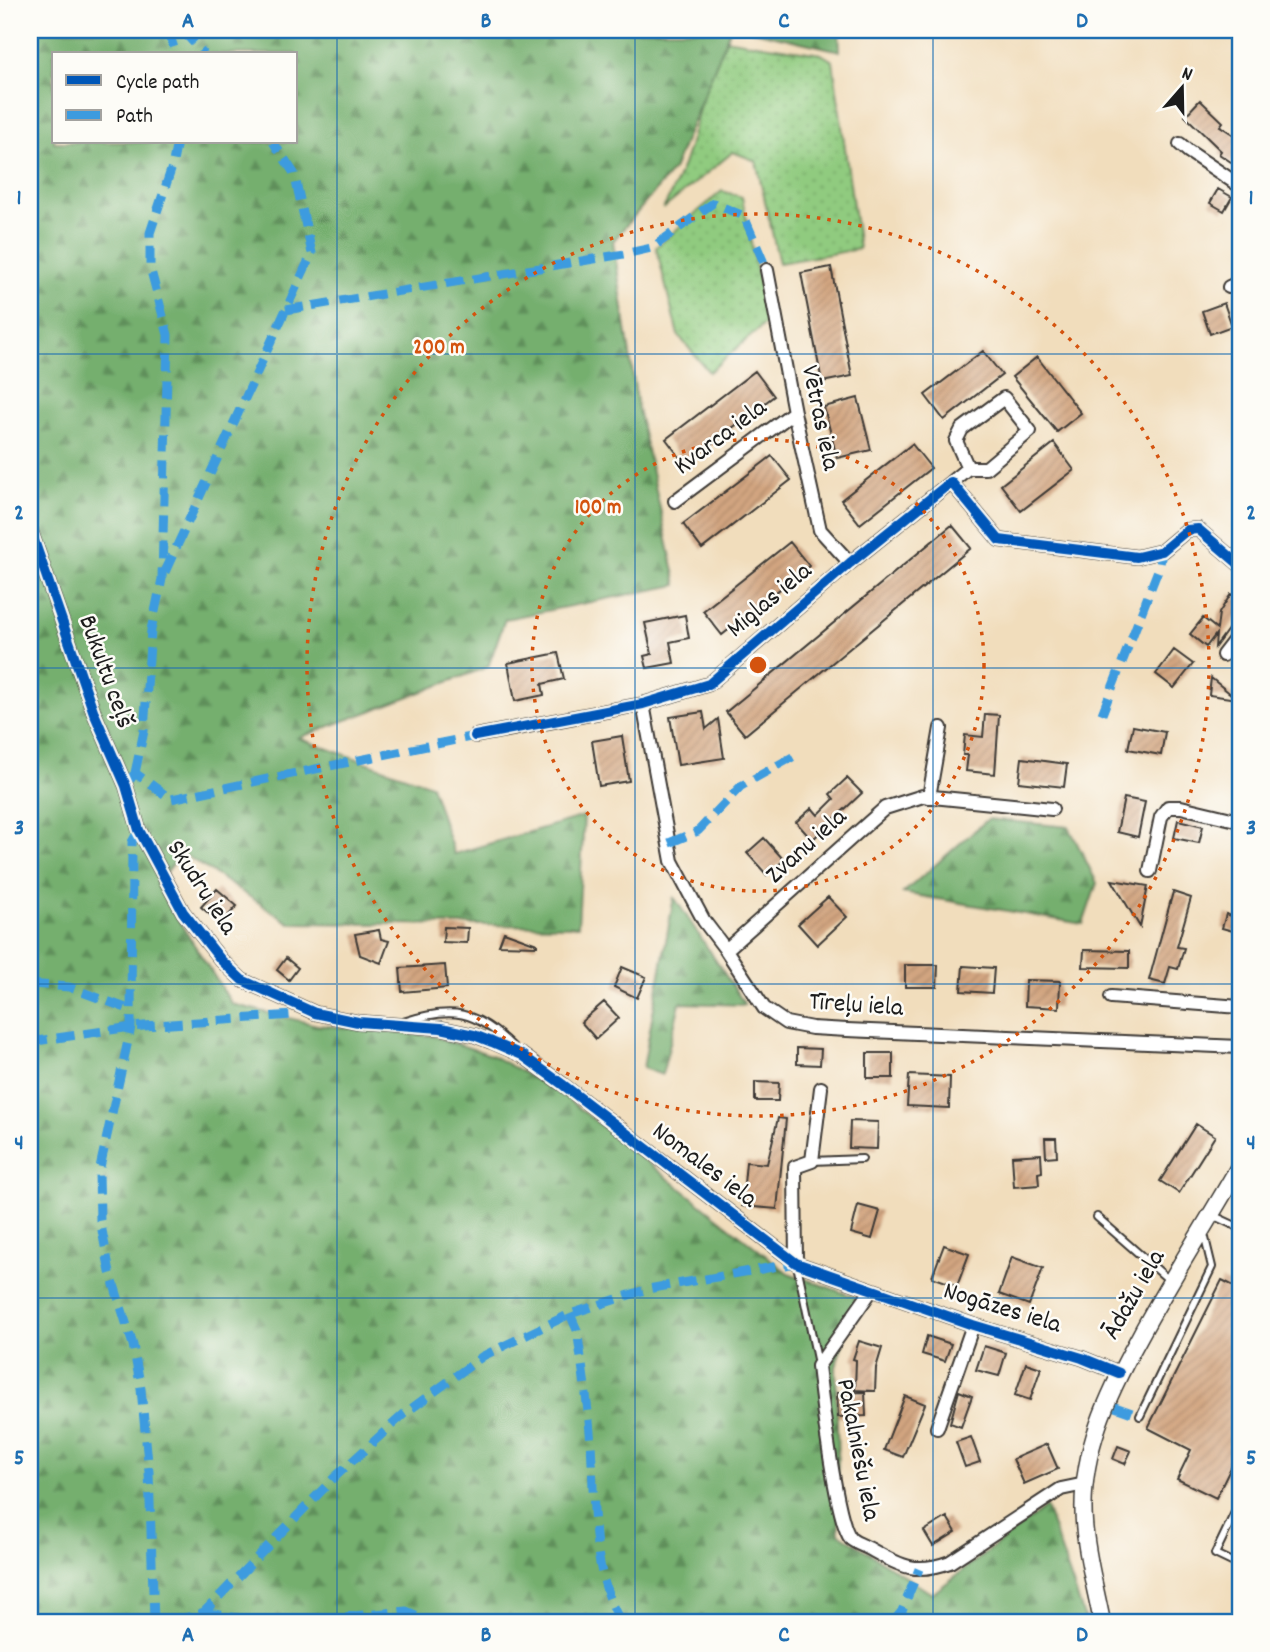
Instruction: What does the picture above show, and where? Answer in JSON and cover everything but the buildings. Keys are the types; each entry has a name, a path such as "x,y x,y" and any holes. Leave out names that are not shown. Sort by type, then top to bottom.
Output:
{"street":[{"path":"1180,144 1240,186"},
{"name":"Vētras iela","path":"767,270 820,530 850,563"},
{"path":"1004,398 1030,431 986,468 968,468 956,441 962,429 1004,398"},
{"name":"Kvarca iela","path":"675,501 794,412"},
{"name":"Miglas iela","path":"475,736 643,704 709,684 850,563 968,468"},
{"path":"951,482 999,540 1137,557 1162,551 1187,530 1198,529 1240,565"},
{"name":"Bukultu ceļš","path":"30,529 94,713 126,786 139,830"},
{"path":"1223,654 1240,633"},
{"name":"Tīreļu iela","path":"643,704 672,861 704,921 764,1008 786,1023 847,1030 1240,1047"},
{"path":"929,797 941,728"},
{"name":"Zvanu iela","path":"726,950 885,808 923,796 1052,809"},
{"path":"1150,870 1161,817 1168,807 1181,807 1240,821"},
{"name":"Skudru iela","path":"139,830 183,912 221,961 242,980 315,1013 343,1019 441,1028 474,1035 522,1055"},
{"path":"1111,997 1240,1007"},
{"name":"Nomales iela","path":"522,1055 796,1263 871,1291"},
{"path":"796,1263 795,1167 812,1161 821,1088"},
{"name":"Ādažu iela","path":"1102,1622 1084,1523 1085,1484 1098,1423 1119,1373 1170,1281 1240,1166"},
{"name":"Nogāzes iela","path":"871,1291 1082,1358 1119,1373"},
{"name":"Pakalniešu iela","path":"871,1291 818,1366 824,1419 843,1523 851,1539 902,1566 919,1569 936,1567 950,1562 1061,1489 1085,1484"},
{"path":"937,1427 972,1325"}],"lane":[{"name":"Nomales iela","path":"400,1024 428,1014 463,1013 503,1037 522,1055"},
{"path":"812,1161 862,1159"},
{"path":"1097,1217 1170,1281"},
{"path":"1140,1416 1212,1267 1208,1222 1240,1228"},
{"path":"796,1263 818,1366"},
{"path":"1240,1502 1214,1554 1240,1566"}],"green space":[{"path":"30,30 730,30 673,170 613,241 638,409 677,585 505,619 488,667 298,738 431,785 454,854 584,816 578,926 290,923 182,853 156,885 232,1004 317,1025 433,1036 491,1055 561,1094 788,1273 855,1297 836,1367 839,1533 932,1594 1046,1507 1086,1622 30,1622"},
{"path":"749,30 839,30 840,51"},
{"path":"724,39 821,54 833,61 859,249 779,263 756,161 733,152 663,209 688,149 714,44"},
{"path":"722,191 742,197 767,322 709,372 678,335 656,247"},
{"path":"988,819 1069,827 1097,883 1083,924 903,893"},
{"path":"674,897 745,1005 680,1003 662,1075 643,1068"}],"marked path":[{"path":"168,30 175,52"},
{"path":"182,30 202,52"},
{"path":"135,773 144,731 151,630 162,579 168,335 150,267 150,233 172,167 177,144"},
{"path":"165,572 312,253 294,173 274,144"},
{"path":"286,310 652,248 713,203 744,216 767,270"},
{"path":"1102,714 1160,565 1162,551"},
{"path":"130,780 135,773 171,799 475,736"},
{"path":"669,843 698,831 741,786 796,755"},
{"path":"139,830 132,842 131,1027 99,1172 100,1220 110,1272 133,1345 141,1389 149,1472 154,1622"},
{"path":"30,984 69,987 131,1010"},
{"path":"30,1042 131,1027 292,1015 301,1007"},
{"path":"173,1622 204,1612 335,1477 404,1414 483,1356 570,1314 648,1289 796,1263"},
{"path":"570,1314 577,1330 587,1406 598,1554 610,1600 621,1622"},
{"path":"1115,1407 1140,1416"},
{"path":"893,1622 902,1611 919,1569"},
{"path":"292,1622 406,1611 432,1622"},
{"path":"204,1612 259,1622"}],"cycle path":[{"path":"475,736 643,704 709,684 850,563 951,482 999,540 1137,557 1162,551 1187,530 1198,529 1240,565"},
{"path":"30,529 94,713 126,786 139,830 183,912 221,960 242,980 315,1013 358,1022 441,1028 474,1035 522,1055 796,1263 973,1325 1082,1358 1119,1373"}]}
